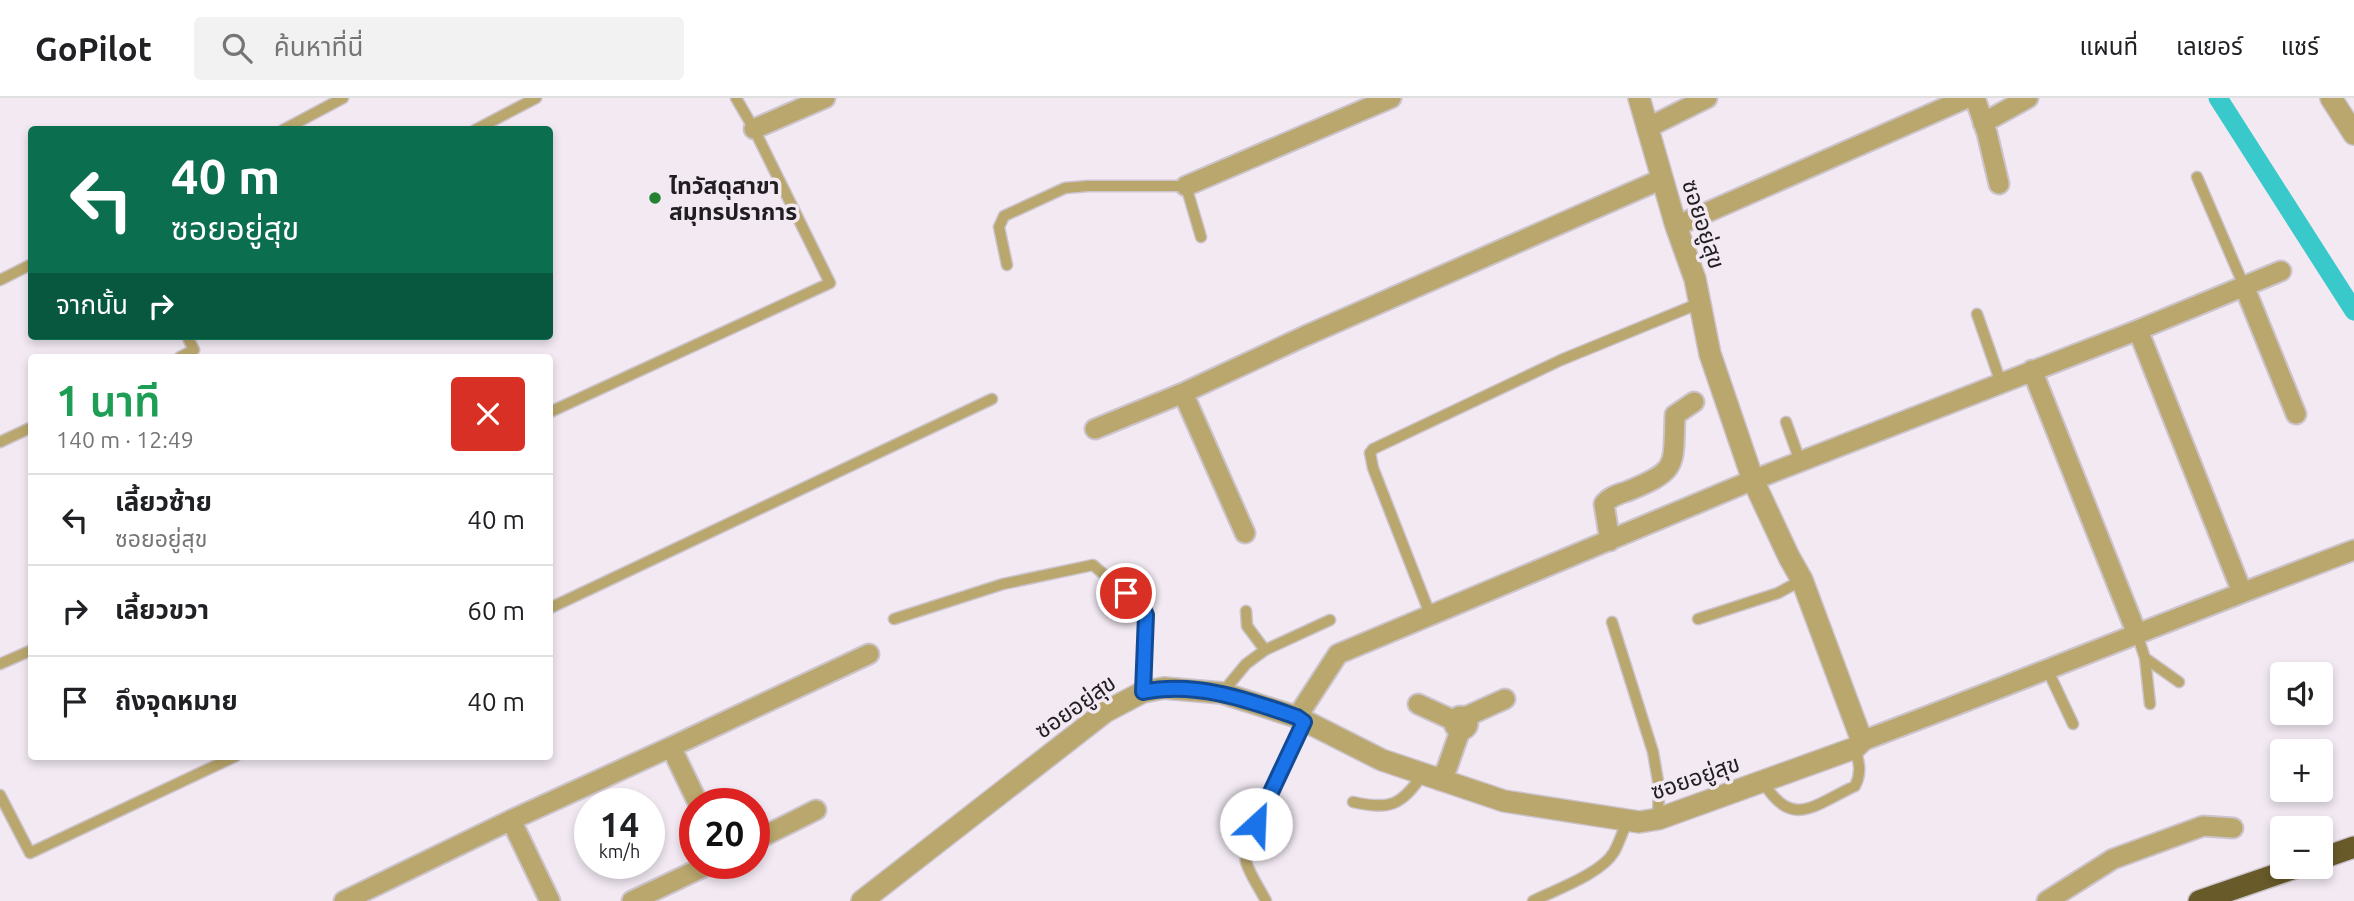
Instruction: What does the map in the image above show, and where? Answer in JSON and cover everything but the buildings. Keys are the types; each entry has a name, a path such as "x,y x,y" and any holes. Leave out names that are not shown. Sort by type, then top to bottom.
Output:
{"highway":[{"path":"2333,855 2354,848"},
{"path":"2199,901 2270,877"}],"street":[{"path":"754,130 825,98"},
{"path":"1186,186 1391,98"},
{"name":"ซอยอยู่สุข","path":"862,901 1105,712 1143,692 1164,688 1222,693 1301,719 1382,760 1504,801 1639,822 1658,819 1858,745 1802,580 1753,480 1710,354 1695,279 1676,226 1639,98"},
{"path":"1647,128 1707,98"},
{"path":"1676,226 1967,98"},
{"path":"1975,98 1999,184"},
{"path":"1983,123 2028,98"},
{"path":"2331,98 2354,134"},
{"path":"1095,429 1183,393 1305,336 1662,179"},
{"path":"1301,719 1338,653 1753,480 2138,330 2281,271"},
{"path":"2245,286 2296,414"},
{"path":"2138,330 2242,592"},
{"path":"2032,370 2137,634"},
{"path":"1183,393 1245,533"},
{"path":"1610,541 1604,504 1611,498 1665,473 1674,455 1675,415 1694,402"},
{"path":"1858,745 2354,550"},
{"path":"356,898 511,820 869,654"},
{"path":"1431,777 1447,768 1460,723 1505,699"},
{"path":"1418,704 1460,723"},
{"path":"671,747 691,788"},
{"path":"770,833 816,810"},
{"path":"511,820 550,901"},
{"path":"2048,901 2113,859 2203,826 2234,828"},
{"path":"632,901 679,879"}],"lane":[{"path":"291,126 343,98"},
{"path":"483,126 536,98"},
{"path":"553,411 830,284 736,98"},
{"path":"2197,177 2245,286"},
{"path":"1007,265 999,227 1001,221 1011,212 1065,188 1186,186 1201,237"},
{"path":"0,280 28,266"},
{"path":"1430,614 1373,468 1370,453 1373,449 1561,360 1701,303"},
{"path":"1976,314 2001,383"},
{"path":"186,354 194,350 189,340"},
{"path":"553,607 992,399"},
{"path":"1786,422 1800,461"},
{"path":"0,442 28,430"},
{"path":"894,619 1003,584 1093,565 1142,607 1146,615 1143,692"},
{"path":"1698,618 1778,593 1802,580"},
{"path":"1246,611 1247,626 1265,650"},
{"path":"1222,693 1246,664 1265,650 1329,620"},
{"path":"1612,622 1653,752 1659,787 1658,819"},
{"path":"2137,634 2145,658 2150,704"},
{"path":"0,664 28,652"},
{"path":"2145,658 2179,682"},
{"path":"2048,671 2073,724"},
{"path":"1266,901 1245,861 1245,854 1301,719"},
{"path":"1763,782 1773,799 1782,807 1801,811 1855,786 1860,769 1858,745"},
{"path":"0,795 30,853 228,760"},
{"path":"1353,802 1387,807 1399,802 1413,788 1431,777"},
{"path":"1533,901 1592,872 1613,854 1627,821"}],"waterway":[{"path":"2218,98 2354,311"}],"place":[{"name":"ไทวัสดุสาขา สมุทรปราการ","path":"655,198"}],"route":[{"path":"1126,593 1142,607 1146,615 1143,692 1164,688 1222,693 1250,700 1304,722 1256,824"}]}
